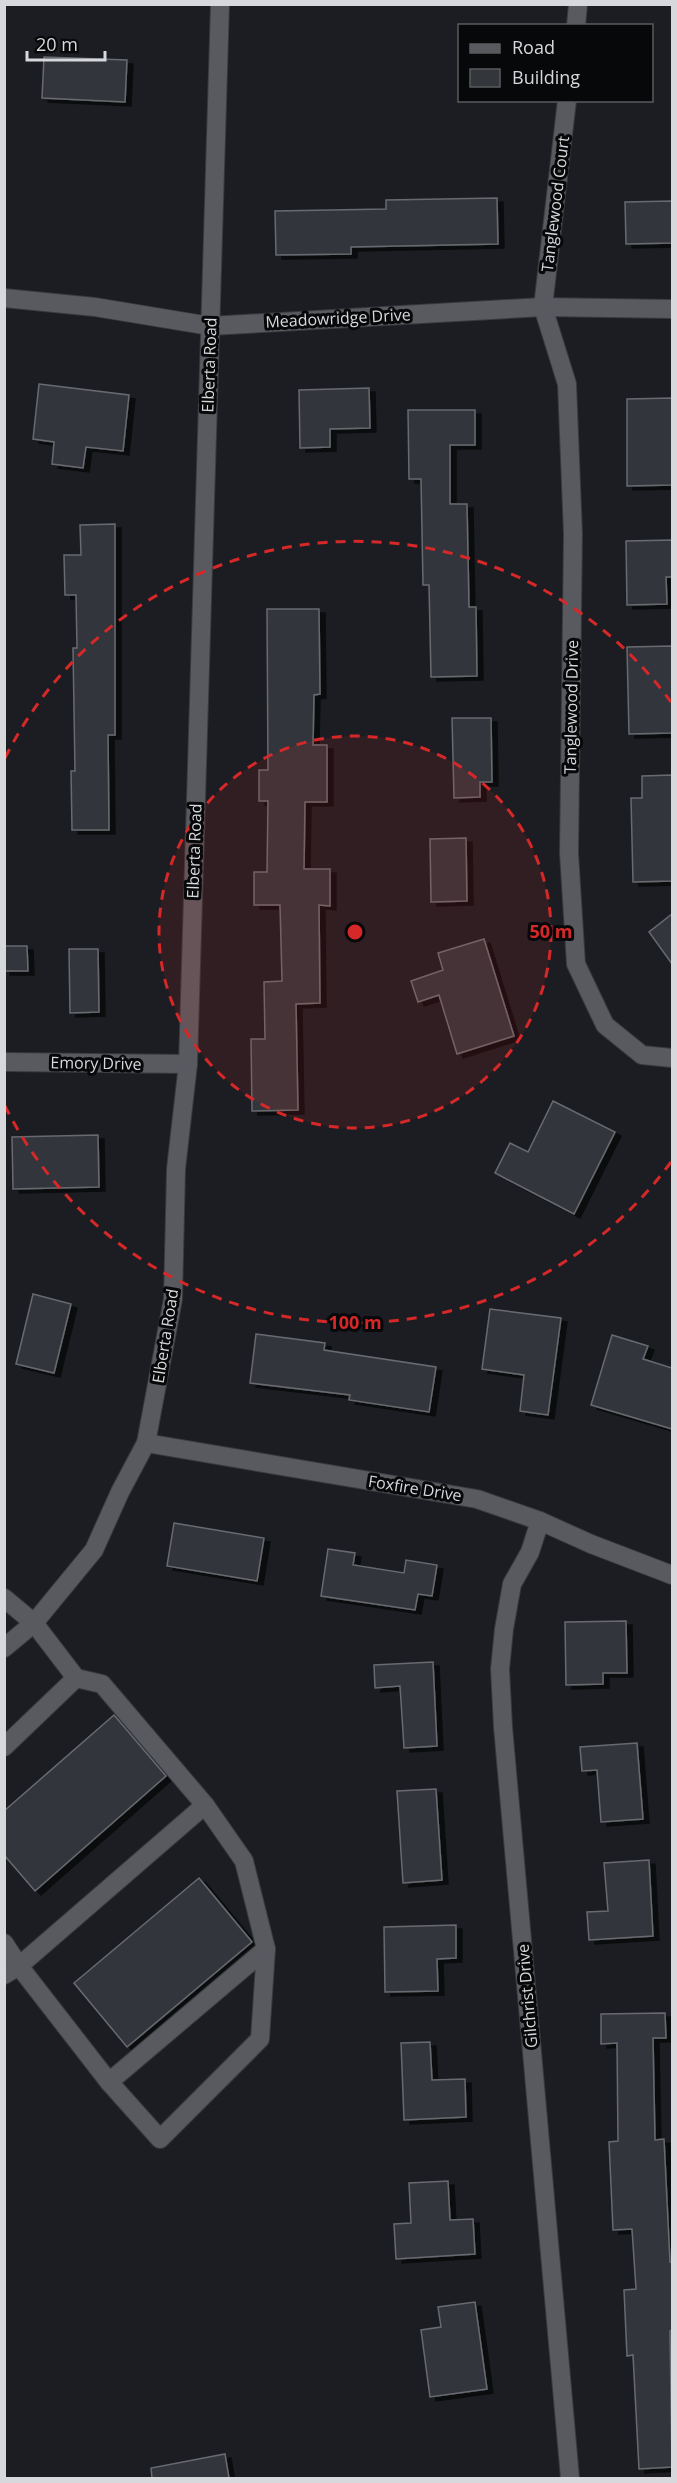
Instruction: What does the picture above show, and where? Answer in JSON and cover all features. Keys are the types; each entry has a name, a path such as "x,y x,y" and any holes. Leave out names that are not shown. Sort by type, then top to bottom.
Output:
{"street":[{"name":"Elberta Road","path":"4,1648 34,1623 94,1550 120,1492 146,1443 173,1299 176,1169 188,1064 220,4"},
{"path":"576,24 578,4"},
{"name":"Tanglewood Court","path":"543,307 567,102"},
{"name":"Meadowridge Drive","path":"4,298 95,307 210,326 543,307 672,309"},
{"name":"Tanglewood Drive","path":"543,307 567,384 573,534 569,852 576,964 605,1025 642,1055 672,1058"},
{"name":"Emory Drive","path":"4,1062 188,1064"},
{"name":"Foxfire Drive","path":"146,1443 477,1498 672,1575"},
{"name":"Gilchrist Drive","path":"540,1521 530,1552 512,1584 500,1669 503,1727 570,2478"},
{"path":"4,1598 34,1623 76,1678 102,1684 205,1805 244,1861 266,1949 260,2039 160,2139 12,1971 4,1943"},
{"path":"4,1747 76,1678"},
{"path":"12,1971 205,1805"},
{"path":"109,2082 266,1949"}],"building":[{"path":"44,57 127,60 125,102 42,98"},
{"path":"497,198 498,244 351,247 351,254 276,255 275,211 386,209 386,200"},
{"path":"672,201 672,243 626,244 625,202"},
{"path":"39,384 129,395 123,451 86,447 83,468 52,464 54,442 33,439"},
{"path":"369,388 370,428 330,429 330,447 300,448 299,390"},
{"path":"672,398 672,485 627,486 627,399"},
{"path":"408,410 475,410 475,445 450,445 450,504 467,504 469,607 476,607 477,676 431,677 429,585 423,585 421,479 409,479"},
{"path":"115,524 115,735 108,735 109,830 72,830 71,771 75,771 73,648 77,648 76,595 65,595 64,555 81,555 80,525"},
{"path":"672,540 672,577 666,577 667,604 627,605 626,541"},
{"path":"267,609 319,609 320,694 314,695 313,745 327,745 327,802 305,802 304,869 330,869 330,906 319,905 320,1003 296,1004 298,1110 252,1111 251,1039 265,1039 264,982 282,981 280,905 254,905 254,872 267,872 268,801 259,801 259,770 268,770"},
{"path":"672,646 672,733 629,734 627,647"},
{"path":"452,718 491,718 492,782 480,782 480,797 454,798"},
{"path":"672,775 672,881 633,882 631,798 642,798 642,776"},
{"path":"466,838 467,901 431,902 430,839"},
{"path":"672,914 672,964 649,932"},
{"path":"484,939 514,1036 457,1054 439,995 418,1002 411,981 443,970 438,953"},
{"path":"4,946 27,946 28,971 4,971"},
{"path":"69,949 98,949 99,1012 70,1013"},
{"path":"553,1101 615,1132 574,1214 495,1173 510,1143 528,1152"},
{"path":"98,1135 99,1187 13,1189 12,1137"},
{"path":"33,1294 71,1304 54,1373 16,1364"},
{"path":"490,1309 561,1318 548,1415 520,1411 524,1375 482,1369"},
{"path":"256,1334 325,1343 324,1350 436,1367 429,1412 349,1400 350,1395 250,1383"},
{"path":"612,1335 648,1346 643,1359 672,1368 672,1429 591,1405"},
{"path":"174,1523 264,1538 257,1581 167,1566"},
{"path":"328,1549 355,1553 353,1565 404,1573 406,1560 437,1565 432,1596 418,1594 415,1610 321,1596"},
{"path":"626,1621 627,1673 603,1673 603,1684 566,1685 565,1622"},
{"path":"433,1662 437,1746 404,1748 400,1686 375,1688 374,1665"},
{"path":"114,1715 166,1776 35,1891 4,1855 4,1811"},
{"path":"637,1743 643,1819 601,1822 597,1770 582,1771 580,1747"},
{"path":"436,1789 442,1880 403,1883 397,1791"},
{"path":"649,1860 653,1936 589,1940 587,1912 608,1911 604,1863"},
{"path":"199,1878 252,1942 127,2047 74,1983"},
{"path":"456,1925 456,1958 437,1959 438,1991 385,1992 384,1927"},
{"path":"665,2013 666,2038 653,2038 655,2140 664,2139 670,2262 672,2262 672,2330 670,2331 672,2467 639,2469 633,2355 627,2356 624,2290 636,2289 632,2229 613,2230 609,2142 618,2141 617,2043 601,2044 601,2014"},
{"path":"430,2042 432,2080 465,2079 466,2117 404,2120 401,2043"},
{"path":"448,2181 450,2220 473,2219 475,2254 396,2259 394,2224 411,2223 409,2183"},
{"path":"475,2302 487,2389 430,2397 421,2330 441,2327 438,2307"},
{"path":"225,2454 229,2478 152,2478 151,2468"}]}
